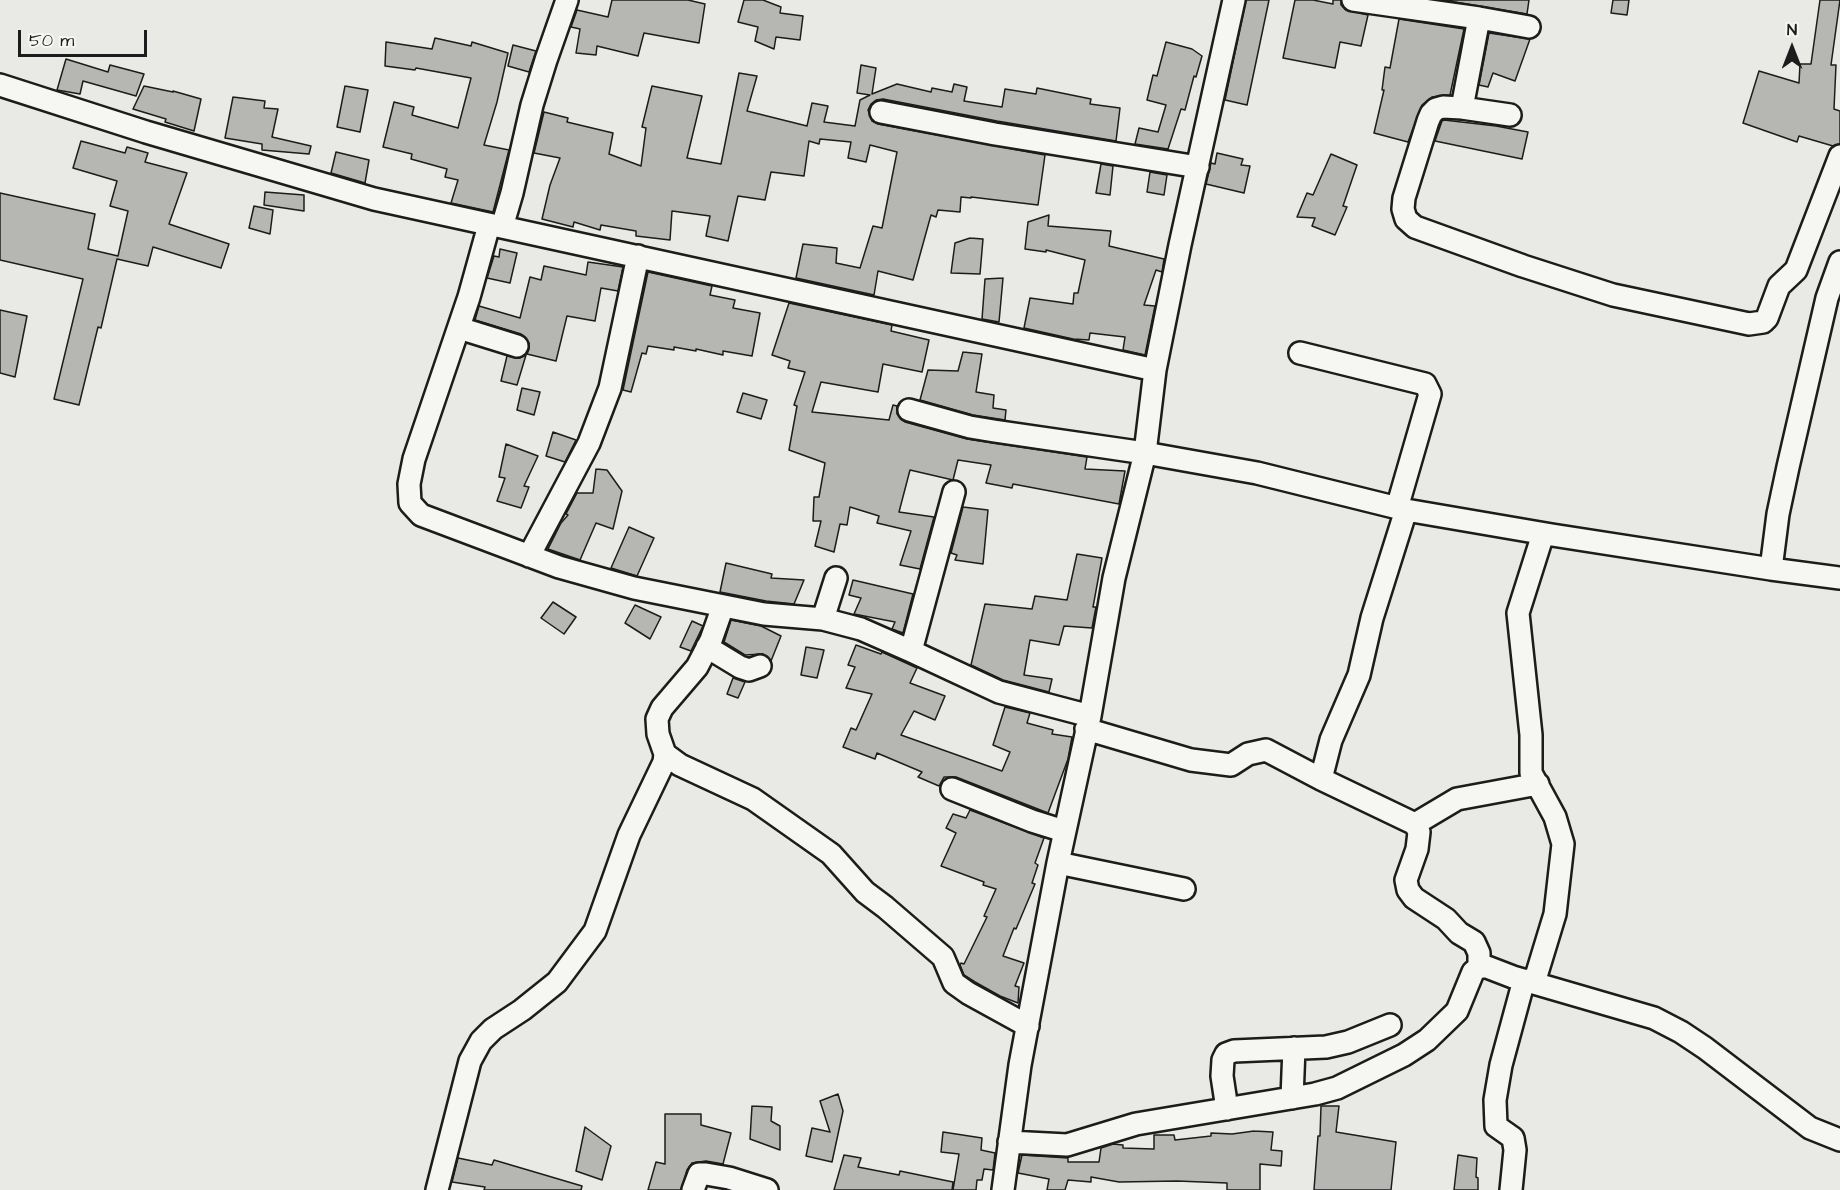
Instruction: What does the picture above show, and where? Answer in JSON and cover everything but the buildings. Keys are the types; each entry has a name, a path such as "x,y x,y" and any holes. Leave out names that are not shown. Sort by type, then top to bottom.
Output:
{"street":[{"path":"567,0 532,105 512,193 496,226 414,459 409,484 410,502 421,515 529,556 634,588 764,614 823,620 861,629 999,692 1191,760 1231,765 1248,754 1266,750 1415,824 1419,832 1417,849 1406,880 1407,890 1414,898 1446,919 1459,933 1474,942 1479,953 1479,967"},
{"path":"1003,1190 1028,1026 1064,831 1088,723 1114,578 1145,453 1155,370 1233,0"},
{"path":"1353,0 1529,27"},
{"path":"1462,108 1479,18"},
{"path":"0,85 146,132 374,200 1155,370"},
{"path":"1510,115 1462,108 1436,109 1428,121 1404,198 1403,209 1406,219 1415,227 1502,260 1613,295 1749,324 1763,322 1767,318 1779,286 1796,270 1840,156"},
{"path":"881,112 995,134 1197,167"},
{"path":"529,556 589,443 610,388 639,256"},
{"path":"1771,569 1778,514 1790,456 1827,298 1840,262"},
{"path":"459,328 517,346"},
{"path":"1299,353 1425,384 1430,394 1359,675 1331,740 1321,779"},
{"path":"909,410 970,427 1145,453 1257,473 1402,509 1543,534 1840,578"},
{"path":"911,651 954,492"},
{"path":"1511,1190 1515,1150 1513,1138 1496,1126 1495,1100 1501,1065 1557,907 1563,844 1555,816 1531,773 1532,735 1518,613 1543,534"},
{"path":"823,620 836,578"},
{"path":"437,1190 470,1061 482,1041 493,1029 522,1010 557,982 596,932 625,846 664,762 665,754 658,734 657,719 662,708 697,667 723,606"},
{"path":"707,647 740,667 749,670 760,666"},
{"path":"665,754 680,765 753,799 831,854 865,892 942,957 954,983 1028,1026"},
{"path":"1415,824 1457,799 1538,784"},
{"path":"952,789 1032,821 1064,831"},
{"path":"1058,863 1184,889"},
{"path":"1009,1142 1067,1145 1136,1124 1292,1098 1337,1088 1404,1055 1427,1040 1456,1011 1473,972 1479,967 1487,967 1529,982 1654,1018 1705,1048 1796,1119 1810,1128 1840,1140"},
{"path":"1227,1109 1222,1076 1223,1060 1226,1054 1234,1051 1326,1047 1348,1042 1390,1025"},
{"path":"1292,1098 1294,1048"},
{"path":"693,1190 699,1174 706,1173 766,1190"}]}
